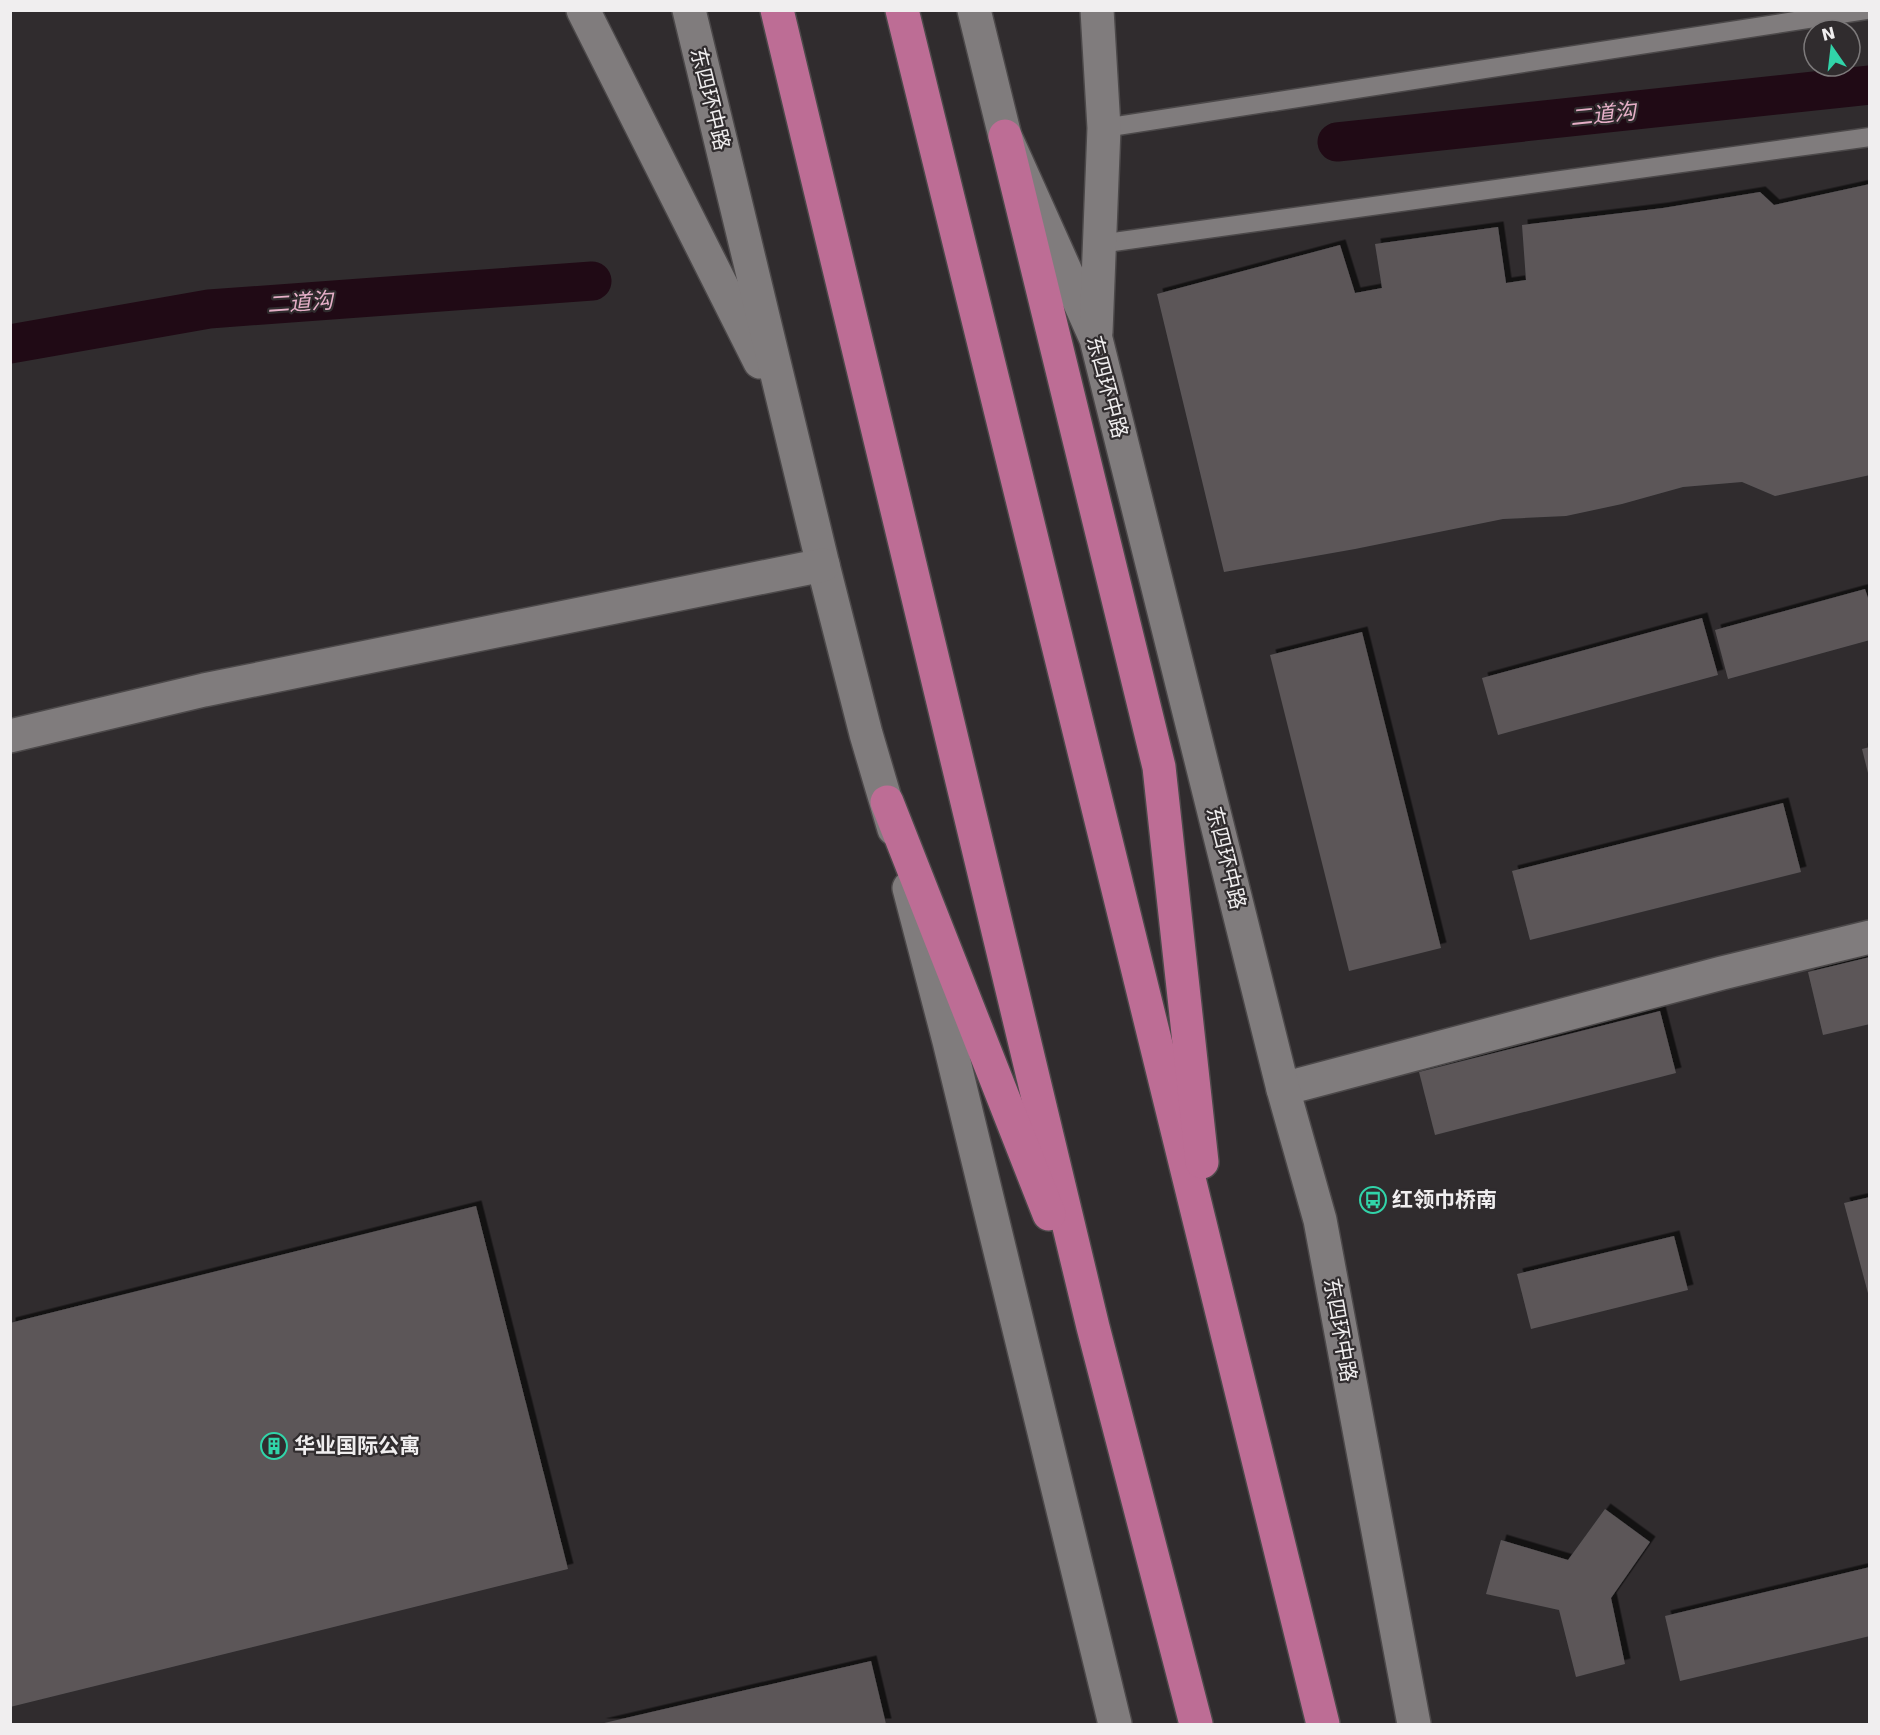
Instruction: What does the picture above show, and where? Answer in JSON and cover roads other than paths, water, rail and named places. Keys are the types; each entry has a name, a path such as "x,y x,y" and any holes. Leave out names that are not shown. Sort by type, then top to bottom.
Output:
{"highway":[{"path":"777,10 1093,1327 1196,1725"},
{"path":"902,10 1323,1725"},
{"path":"1005,136 1159,767 1215,1289"},
{"path":"887,802 1093,1327"}],"street":[{"path":"583,10 786,414"},
{"name":"东四环中路","path":"689,10 823,565 949,1041 1115,1725"},
{"name":"东四环中路","path":"974,10 1005,136 1096,339 1283,1089 1320,1220 1414,1725"},
{"path":"1096,339 1104,128 1097,10"},
{"path":"10,736 204,690 823,565"},
{"path":"1283,1089 1722,973 1869,937"}],"lane":[{"path":"1104,128 1866,10"},
{"path":"1099,244 1869,137"}],"waterway":[{"name":"二道沟","path":"1337,142 1870,85"},
{"name":"二道沟","path":"10,344 209,309 592,281"}],"place":[{"name":"红领巾桥南","path":"1373,1200"},
{"name":"华业国际公寓","path":"274,1446"}]}
